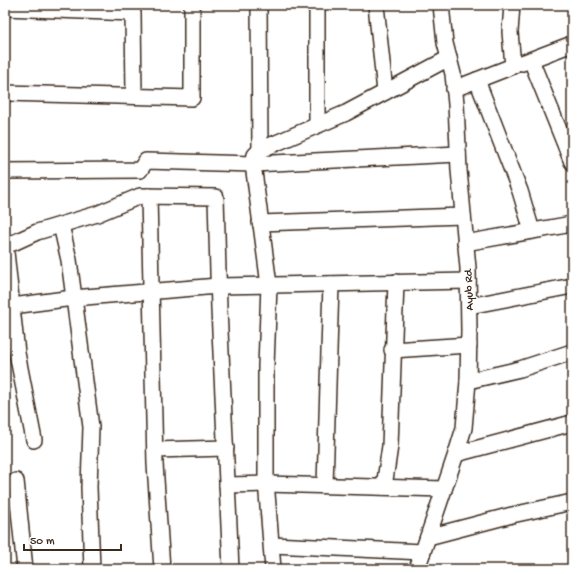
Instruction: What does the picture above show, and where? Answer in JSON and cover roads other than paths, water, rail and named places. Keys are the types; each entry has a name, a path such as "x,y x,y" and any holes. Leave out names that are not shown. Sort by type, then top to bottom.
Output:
{"street":[{"path":"5,94 192,98 192,5"},
{"path":"259,5 260,150"},
{"path":"317,5 317,125"},
{"path":"376,5 376,18 385,92"},
{"name":"Ayub Rd","path":"417,569 424,552 464,428 468,381 468,281 454,89 445,43 441,5"},
{"path":"512,5 510,32 514,66"},
{"path":"5,8 133,13 134,96"},
{"path":"454,89 572,44"},
{"path":"274,569 266,484 268,285 253,164 255,155 260,150 317,125 385,92 449,58"},
{"path":"531,60 572,162"},
{"path":"477,80 520,190 532,231"},
{"path":"5,171 140,170 146,162 253,164 458,154"},
{"path":"34,440 8,306 5,243 13,243 37,232 97,214 140,196 216,197 218,286 231,569"},
{"path":"149,196 155,450 162,569"},
{"path":"260,223 463,216"},
{"path":"465,243 572,224"},
{"path":"61,225 69,260 91,427 89,487 92,569"},
{"path":"8,306 73,298 218,286 468,281"},
{"path":"384,487 390,446 392,350 396,282"},
{"path":"325,485 332,284"},
{"path":"469,306 572,286"},
{"path":"392,350 469,345"},
{"path":"468,381 520,369 572,352"},
{"path":"456,454 572,423"},
{"path":"155,450 226,448"},
{"path":"16,481 25,569"},
{"path":"227,485 325,485 444,489"},
{"path":"428,537 512,515 572,502"},
{"path":"272,544 424,552"}]}
